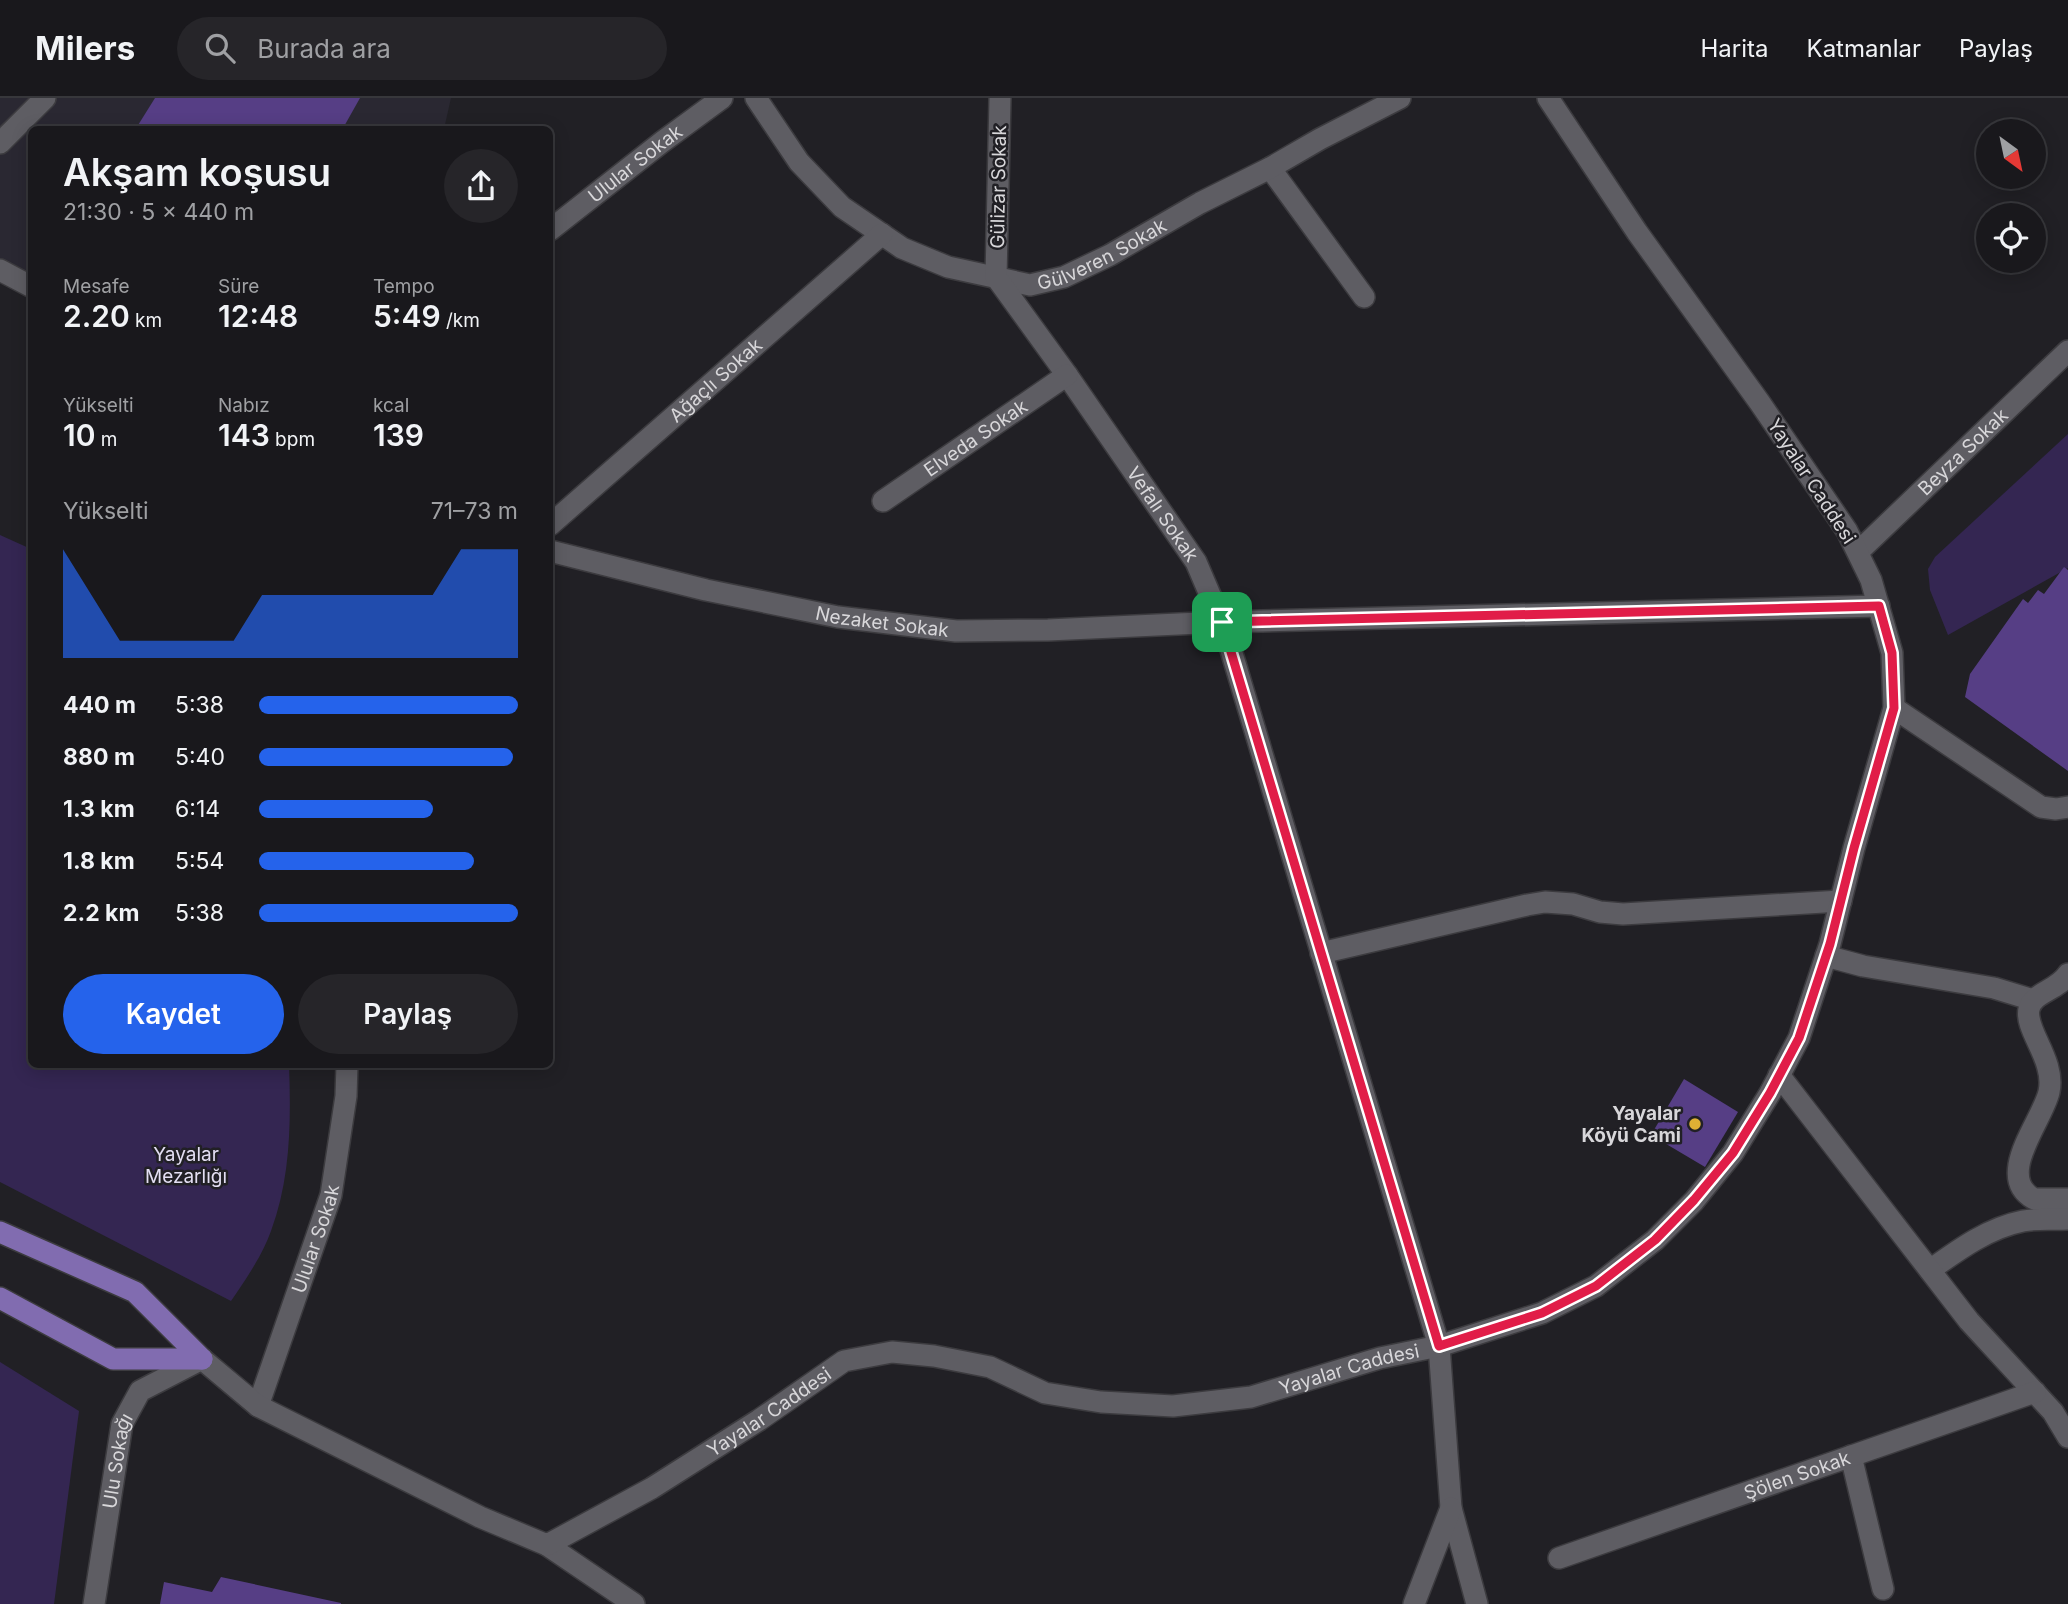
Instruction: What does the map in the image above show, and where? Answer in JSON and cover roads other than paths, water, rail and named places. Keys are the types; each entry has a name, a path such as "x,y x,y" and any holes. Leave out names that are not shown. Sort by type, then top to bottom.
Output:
{"main road":[{"path":"0,1232 135,1292 202,1359"},
{"path":"0,1298 113,1359 202,1359"}],"street":[{"path":"0,142 45,98"},
{"name":"Ulular Sokak","path":"553,228 722,98"},
{"name":"Gülizar Sokak","path":"996,277 1000,98"},
{"name":"Gülveren Sokak","path":"761,101 799,162 842,207 902,248 948,267 1030,285 1064,277 1110,255 1200,203 1400,98"},
{"name":"Yayalar Caddesi","path":"547,1545 652,1488 760,1420 844,1361 892,1352 934,1356 990,1367 1045,1393 1101,1402 1173,1406 1251,1397 1380,1358 1439,1346 1542,1313 1596,1286 1655,1240 1694,1200 1733,1153 1799,1038 1826,956 1894,708 1892,653 1871,580 1847,531 1819,486 1637,232 1548,98"},
{"path":"1270,168 1364,297"},
{"name":"Ağaçlı Sokak","path":"553,522 882,234"},
{"path":"0,270 28,285"},
{"name":"Vefalı Sokak","path":"996,277 1196,562 1222,622 1439,1346 1451,1508"},
{"name":"Beyza Sokak","path":"1858,552 2068,351"},
{"name":"Elveda Sokak","path":"883,500 1067,375"},
{"name":"Nezaket Sokak","path":"553,552 706,590 838,617 956,631 1879,606"},
{"path":"1894,708 2040,807 2068,807"},
{"path":"1321,953 1545,902 1573,904 1600,912 1623,914 1841,901"},
{"path":"1826,956 1863,966 1994,988 2033,1000"},
{"path":"2068,974 2057,986 2033,1000 2029,1015 2048,1065 2050,1081 2047,1099 2030,1132 2017,1171 2018,1180 2027,1195 2034,1199 2068,1199"},
{"name":"Ulular Sokak","path":"258,1406 331,1195 345,1107 347,1068"},
{"path":"1779,1075 1969,1321 2053,1412 2068,1437"},
{"path":"1930,1270 1965,1245 2005,1226 2024,1220 2068,1219"},
{"path":"202,1359 258,1406 480,1517 547,1545 634,1604"},
{"name":"Ulu Sokağı","path":"94,1604 122,1424 140,1391 202,1359"},
{"name":"Şölen Sokak","path":"1559,1558 2035,1392"},
{"path":"1851,1456 1883,1589"},
{"path":"1414,1604 1451,1508"},
{"path":"1451,1508 1477,1604"}],"place":[{"name":"Yayalar Köyü Cami","path":"1695,1124"}],"park label":[{"name":"Yayalar Mezarlığı","path":"186,1165"}]}
